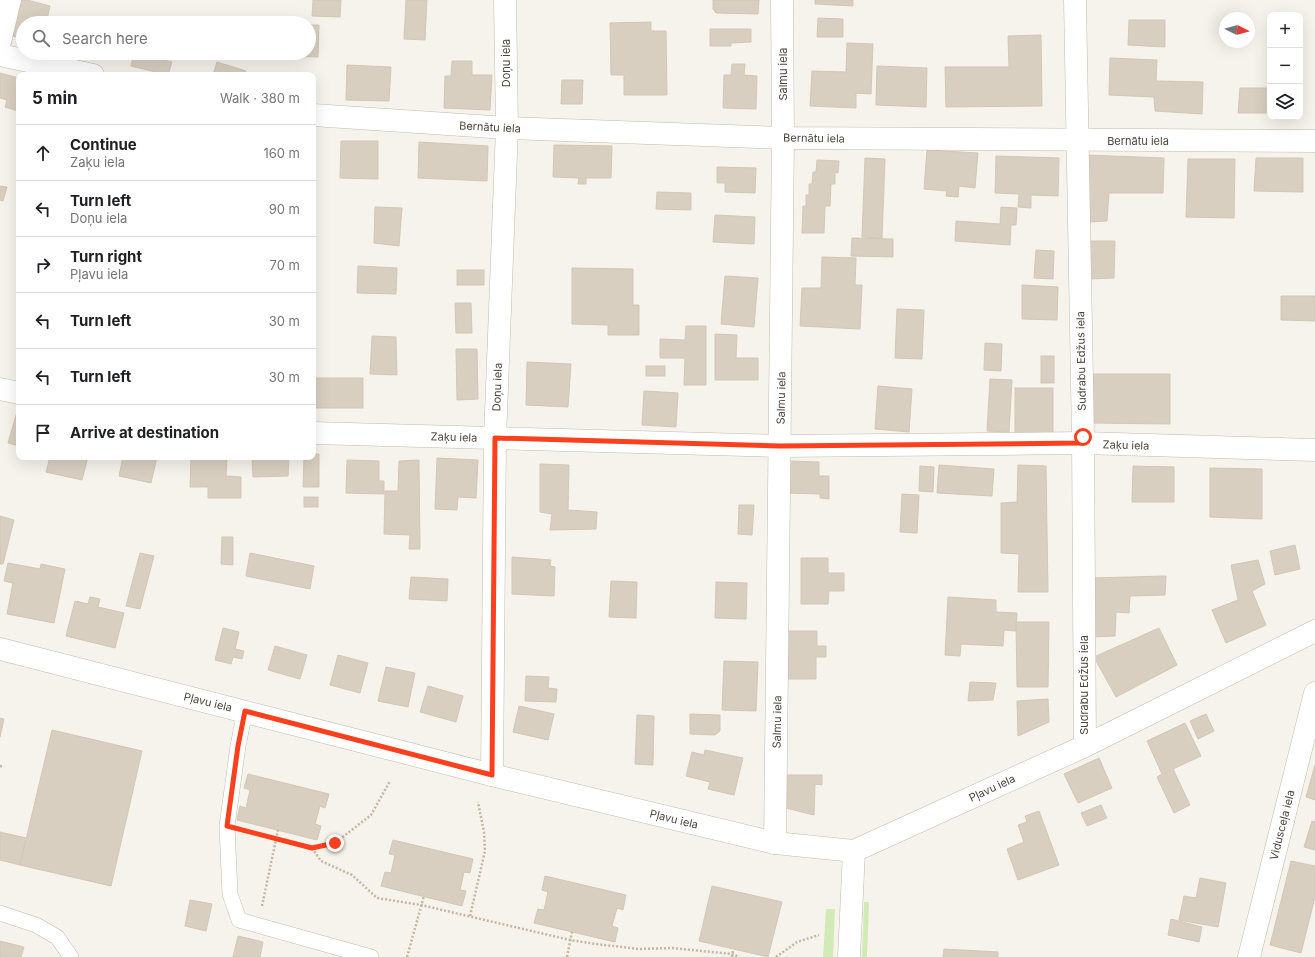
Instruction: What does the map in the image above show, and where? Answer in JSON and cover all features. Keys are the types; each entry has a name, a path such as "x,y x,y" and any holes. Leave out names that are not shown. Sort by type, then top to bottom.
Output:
{"street":[{"path":"0,42 10,0"},
{"name":"Doņu iela","path":"492,775 495,438 506,128 505,0"},
{"name":"Salmu iela","path":"775,843 783,138 782,0"},
{"name":"Sudrabu Edžus iela","path":"1075,0 1085,746"},
{"path":"0,55 16,58"},
{"path":"23,60 78,72"},
{"name":"Bernātu iela","path":"316,115 506,128 783,138 1315,141"},
{"path":"0,389 16,392"},
{"name":"Zaķu iela","path":"316,433 780,446 1082,443 1315,450"},
{"name":"Pļavu iela","path":"0,648 492,775 775,843 854,852 1085,746 1315,631"},
{"name":"Vidusceļa iela","path":"1249,957 1315,693"},
{"path":"849,957 854,852"}],"lane":[{"path":"245,711 238,746 227,826 230,894 240,920 371,957"},
{"path":"0,913 36,925 57,937 71,957"}],"path":[{"path":"0,766 4,767"},
{"path":"227,826 312,848 335,843 371,816 390,781"},
{"path":"470,916 485,851 484,832 478,802"},
{"path":"258,926 278,830"},
{"path":"312,848 321,861 352,876 378,898 422,905 570,940 639,949 672,948 739,957"},
{"path":"407,957 424,896"},
{"path":"566,957 572,932"},
{"path":"776,957 797,942 819,934"},
{"path":"732,956 733,950"}],"green space":[{"path":"864,902 869,902 867,957 862,957"},
{"path":"826,909 835,909 833,957 823,957"}],"building":[{"path":"15,0 27,0 50,6 48,16 16,16 16,37 6,34"},
{"path":"313,0 341,0 340,17 312,16"},
{"path":"406,0 427,0 425,40 404,39"},
{"path":"713,0 759,0 758,14 716,13 713,9"},
{"path":"815,0 853,0 853,6 815,4"},
{"path":"818,18 843,19 843,37 817,37"},
{"path":"1129,20 1165,20 1165,47 1128,45"},
{"path":"651,22 651,31 666,31 667,95 624,95 624,75 611,75 610,23"},
{"path":"316,25 319,25 318,57 316,57"},
{"path":"710,29 751,29 751,42 731,43 731,46 710,46"},
{"path":"1041,35 1042,106 946,107 945,67 1009,67 1008,36"},
{"path":"847,43 873,44 871,94 856,93 856,108 810,106 812,71 846,72"},
{"path":"1110,58 1157,60 1156,81 1203,82 1202,114 1155,111 1154,97 1109,95"},
{"path":"132,60 163,60 172,62 169,72 156,72 131,66"},
{"path":"452,61 472,61 472,75 492,75 490,110 444,108 445,76 451,76"},
{"path":"217,62 246,71 246,72 214,72"},
{"path":"732,64 745,64 744,75 757,76 756,109 723,108 724,75 731,75"},
{"path":"347,65 391,67 389,101 346,100"},
{"path":"877,66 927,68 926,107 876,105"},
{"path":"0,73 16,77 16,110 5,107 7,100 0,98"},
{"path":"562,80 583,80 582,104 561,104"},
{"path":"1240,88 1267,88 1267,113 1238,113"},
{"path":"341,141 378,141 378,179 340,178"},
{"path":"419,142 488,146 487,181 418,178"},
{"path":"554,145 612,146 611,178 586,178 586,184 578,184 579,178 553,177"},
{"path":"927,150 978,153 975,188 959,186 958,197 946,196 947,191 924,189"},
{"path":"1086,155 1164,158 1163,193 1109,193 1107,221 1088,222"},
{"path":"996,156 1059,158 1058,196 1031,195 1031,208 1018,207 1019,194 995,193"},
{"path":"865,158 885,159 882,238 862,237"},
{"path":"1256,158 1303,158 1303,192 1254,191"},
{"path":"1188,159 1235,159 1234,218 1186,217"},
{"path":"817,160 839,161 838,173 835,172 835,184 831,184 830,206 825,206 824,233 802,233 803,206 806,206 806,195 809,195 809,184 812,184 813,172 816,172"},
{"path":"717,167 756,168 755,193 725,192 725,183 717,183"},
{"path":"0,186 7,187 3,201 0,200"},
{"path":"657,192 691,193 691,210 656,209"},
{"path":"375,207 402,208 399,246 374,243"},
{"path":"1001,207 1017,208 1016,225 1011,225 1010,245 955,241 956,221 1000,224"},
{"path":"715,215 755,217 754,244 713,242"},
{"path":"852,238 893,239 893,257 851,256"},
{"path":"1087,241 1115,241 1114,278 1089,279"},
{"path":"1036,250 1054,251 1053,279 1034,278"},
{"path":"822,257 856,258 855,285 862,285 860,329 800,326 802,288 821,288"},
{"path":"358,266 397,268 396,294 357,293"},
{"path":"572,268 633,269 633,305 639,305 639,335 608,335 608,325 572,324"},
{"path":"457,270 484,270 484,285 457,285"},
{"path":"725,276 758,278 754,327 721,324"},
{"path":"1022,285 1058,287 1057,320 1022,319"},
{"path":"1281,296 1315,296 1315,321 1281,320"},
{"path":"455,303 471,303 472,333 456,333"},
{"path":"897,309 924,310 922,359 895,358"},
{"path":"686,326 706,326 706,385 684,385 685,358 660,358 660,339 685,340"},
{"path":"715,334 737,335 736,358 758,358 758,380 715,380"},
{"path":"372,336 396,337 397,375 370,374"},
{"path":"985,343 1002,344 1001,371 984,370"},
{"path":"456,349 477,349 478,399 457,400"},
{"path":"1041,356 1054,356 1054,383 1041,383"},
{"path":"527,362 571,364 568,407 526,405"},
{"path":"646,366 665,366 665,376 646,376"},
{"path":"1089,374 1170,374 1170,424 1090,423"},
{"path":"316,378 363,378 363,408 316,408"},
{"path":"990,379 1012,380 1009,432 987,431"},
{"path":"878,386 912,389 909,432 875,429"},
{"path":"1015,388 1053,388 1053,433 1015,433"},
{"path":"644,391 678,393 676,427 642,425"},
{"path":"16,415 16,445 8,443"},
{"path":"316,454 319,454 319,487 303,487 304,460 316,460"},
{"path":"437,458 478,460 476,498 458,497 457,510 435,509"},
{"path":"49,460 87,460 82,480 46,472"},
{"path":"122,460 156,460 151,483 119,476"},
{"path":"191,460 227,460 226,476 241,477 241,498 208,498 208,487 190,487"},
{"path":"252,460 289,460 288,476 253,477"},
{"path":"347,460 379,461 379,481 384,481 384,494 346,493"},
{"path":"419,460 420,549 409,549 410,535 384,534 385,491 398,491 399,461"},
{"path":"789,461 819,462 819,476 829,476 829,499 820,498 820,494 787,493"},
{"path":"540,464 569,465 568,510 597,512 596,529 550,530 552,514 540,512"},
{"path":"939,465 994,469 992,496 937,493"},
{"path":"1018,465 1046,466 1048,592 1018,592 1019,554 1001,553 1001,503 1017,502"},
{"path":"920,466 934,467 933,492 919,491"},
{"path":"1133,466 1174,467 1174,502 1132,502"},
{"path":"1210,468 1262,469 1262,519 1210,517"},
{"path":"902,494 919,495 917,533 900,532"},
{"path":"304,497 318,497 318,507 304,507"},
{"path":"739,505 754,505 752,535 738,534"},
{"path":"0,516 14,520 3,564 0,564"},
{"path":"222,537 233,537 233,565 221,564"},
{"path":"1295,545 1300,569 1275,575 1270,551"},
{"path":"140,553 154,556 140,609 126,606"},
{"path":"250,553 314,566 310,589 246,576"},
{"path":"512,557 551,560 550,566 555,567 554,596 512,594"},
{"path":"801,558 828,558 828,573 844,573 844,591 829,591 828,604 801,604"},
{"path":"1258,560 1265,584 1252,591 1266,625 1226,643 1212,610 1238,600 1231,565"},
{"path":"8,563 40,569 41,564 65,569 54,623 7,614 13,583 4,581"},
{"path":"1166,576 1165,595 1130,596 1129,613 1116,612 1115,636 1092,637 1092,578"},
{"path":"411,577 448,579 447,601 409,599"},
{"path":"611,581 637,582 636,618 609,617"},
{"path":"716,582 747,583 746,619 715,618"},
{"path":"90,597 100,599 98,607 124,613 115,648 66,636 75,601 88,604"},
{"path":"948,597 996,600 996,612 1017,613 1016,631 1004,630 1003,646 961,644 960,656 945,655"},
{"path":"1016,622 1049,622 1048,687 1017,687"},
{"path":"223,628 239,632 235,649 244,651 242,659 233,657 231,664 215,660"},
{"path":"1159,628 1177,665 1116,697 1094,657"},
{"path":"787,631 817,631 817,646 826,646 826,657 816,657 816,679 785,679"},
{"path":"275,646 307,655 300,679 268,670"},
{"path":"338,655 368,663 360,693 330,685"},
{"path":"724,661 758,662 756,711 722,710"},
{"path":"386,667 415,673 408,707 378,701"},
{"path":"526,676 549,677 548,688 557,689 556,702 525,701"},
{"path":"970,682 996,683 993,700 968,701"},
{"path":"428,686 463,696 456,722 420,712"},
{"path":"1048,699 1049,722 1018,736 1017,701"},
{"path":"519,706 554,714 548,740 513,732"},
{"path":"690,714 720,715 720,731 715,735 690,734"},
{"path":"1206,714 1214,731 1198,739 1190,721"},
{"path":"637,715 654,716 653,765 635,764"},
{"path":"0,718 4,719 0,737"},
{"path":"1185,723 1201,756 1173,769 1190,805 1174,813 1157,777 1162,774 1147,741"},
{"path":"52,730 142,751 111,886 20,865"},
{"path":"705,750 743,758 734,795 708,789 710,782 686,776 692,752 704,755"},
{"path":"1099,758 1112,788 1078,803 1064,774"},
{"path":"1315,765 1315,800 1306,797"},
{"path":"248,774 329,794 325,808 320,806 315,824 321,826 317,840 237,820 240,806 246,808 250,790 244,788"},
{"path":"783,775 822,775 822,785 815,784 814,815 782,807"},
{"path":"1101,805 1107,818 1087,826 1081,813"},
{"path":"1039,811 1059,865 1018,880 1007,849 1024,842 1018,825 1027,822 1025,816"},
{"path":"1312,821 1315,822 1315,850 1304,847"},
{"path":"0,832 26,838 20,865 0,860"},
{"path":"393,840 473,859 470,873 464,872 460,890 466,891 462,906 381,886 385,872 391,873 395,855 389,854"},
{"path":"1291,861 1315,866 1315,897 1301,953 1270,945"},
{"path":"545,876 626,895 623,910 617,908 612,926 618,928 615,942 534,923 538,909 544,910 548,892 542,890"},
{"path":"1200,878 1226,883 1218,927 1179,920 1184,896 1196,898"},
{"path":"712,886 782,902 768,957 699,941"},
{"path":"190,900 212,904 206,931 185,926"},
{"path":"1171,919 1202,927 1199,942 1168,935"},
{"path":"238,936 263,942 260,957 233,957"},
{"path":"0,941 24,947 21,957 0,957"},
{"path":"944,949 998,952 998,957 943,957"}],"route":[{"path":"335,843 312,848 227,826 238,746 245,711 492,775 495,438 780,446 1082,443 1083,437"}]}
